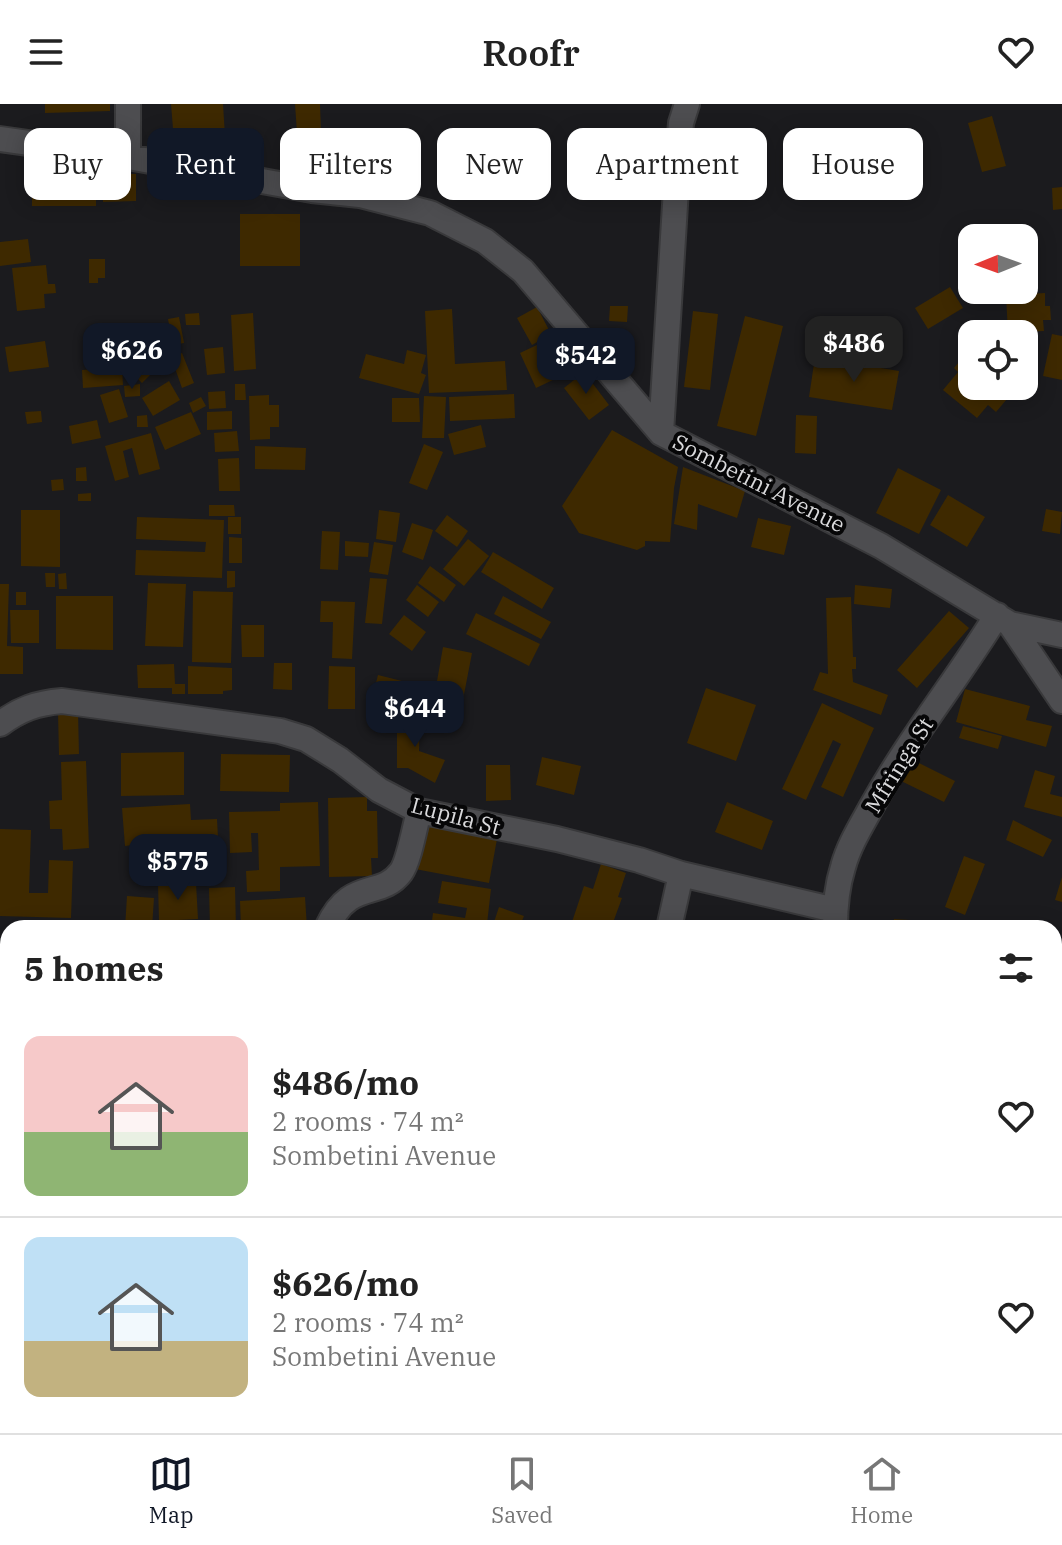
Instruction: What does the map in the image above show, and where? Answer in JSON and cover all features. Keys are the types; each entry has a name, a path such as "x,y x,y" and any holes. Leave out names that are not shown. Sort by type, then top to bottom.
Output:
{"street":[{"path":"128,104 128,128"},
{"path":"661,433 678,156 681,123 687,104"},
{"name":"Sombetini Avenue","path":"0,139 24,142"},
{"name":"Sombetini Avenue","path":"131,158 312,190 372,197 430,213 485,241 523,271 661,433 881,546 1004,620 1062,635"},
{"path":"1004,620 1062,701"},
{"name":"Mfringa St","path":"835,919 842,869 853,839 914,735 973,654 1004,620"},
{"name":"Lupila St","path":"0,724 40,702 62,701 280,731 306,739 379,790 419,811 557,839 639,860 835,919"},
{"path":"331,920 336,909 348,898 389,882 402,871 419,811"},
{"path":"671,920 681,874"}],"building":[{"path":"45,104 110,104 110,111 45,113"},
{"path":"171,104 223,104 224,128 173,128"},
{"path":"295,104 320,104 321,128 297,128"},
{"path":"992,116 1006,166 982,172 968,123"},
{"path":"131,174 136,174 136,201 103,202 131,200"},
{"path":"1062,187 1062,209 1053,210 1052,188"},
{"path":"32,200 96,200 96,206 32,206"},
{"path":"240,214 300,214 300,266 240,266"},
{"path":"28,239 31,262 0,266 0,242"},
{"path":"89,259 105,259 105,278 98,278 98,283 89,283"},
{"path":"46,265 48,284 55,284 56,293 44,294 45,308 17,311 12,268"},
{"path":"950,287 963,308 928,329 915,308"},
{"path":"1038,293 1045,293 1045,306 1050,306 1051,320 1043,320 1044,331 1038,331 1038,320 1007,320 1006,304 1038,304"},
{"path":"610,306 628,306 627,322 609,321"},
{"path":"537,307 551,334 532,345 517,318"},
{"path":"452,309 455,364 505,361 507,390 429,393 425,311"},
{"path":"693,311 718,314 710,390 684,387"},
{"path":"199,313 200,325 186,325 185,314"},
{"path":"253,313 256,369 234,371 231,315"},
{"path":"745,316 783,326 756,436 717,426"},
{"path":"179,317 184,343 173,345 168,319"},
{"path":"562,333 578,368 536,388 520,353"},
{"path":"1052,334 1062,336 1062,380 1043,376"},
{"path":"45,341 49,367 9,372 5,347"},
{"path":"223,347 225,373 207,375 204,349"},
{"path":"407,350 426,355 421,373 426,375 419,394 359,378 366,354 404,364"},
{"path":"182,353 194,383 182,388 171,357"},
{"path":"151,356 160,365 142,383 133,374"},
{"path":"815,357 899,371 892,410 809,397"},
{"path":"122,367 123,385 83,388 82,370"},
{"path":"584,372 609,405 589,420 564,388"},
{"path":"958,372 958,400 1006,400 996,412 988,405 977,418 943,390"},
{"path":"169,381 180,400 153,416 142,398"},
{"path":"140,384 140,396 125,397 124,386"},
{"path":"235,384 245,384 246,400 235,400"},
{"path":"119,389 128,417 109,423 100,395"},
{"path":"225,391 226,408 209,409 208,392"},
{"path":"514,394 515,418 450,421 449,397"},
{"path":"269,395 269,405 279,405 279,427 270,427 270,439 250,440 249,396"},
{"path":"424,396 446,397 444,438 422,438"},
{"path":"201,397 206,406 193,413 189,403"},
{"path":"392,398 419,398 420,422 392,422"},
{"path":"41,411 42,422 27,424 25,412"},
{"path":"232,411 232,429 207,430 207,412"},
{"path":"191,412 201,434 165,450 155,427"},
{"path":"147,415 148,427 137,427 137,416"},
{"path":"796,415 817,416 816,454 795,453"},
{"path":"97,420 101,438 72,444 69,426"},
{"path":"481,425 486,447 454,455 448,434"},
{"path":"612,430 678,467 670,542 645,541 645,546 637,550 579,533 562,506"},
{"path":"237,431 239,451 215,452 214,433"},
{"path":"151,433 160,469 139,475 132,448 123,451 129,477 115,481 105,446"},
{"path":"424,444 443,452 427,490 409,483"},
{"path":"255,446 306,448 305,470 255,469"},
{"path":"239,458 240,491 219,491 218,459"},
{"path":"86,467 87,481 76,481 76,468"},
{"path":"683,467 745,491 737,518 698,504 697,530 674,524"},
{"path":"898,468 941,490 919,534 876,513"},
{"path":"63,479 64,490 52,491 51,480"},
{"path":"91,493 91,501 78,501 78,494"},
{"path":"948,495 985,517 967,547 930,525"},
{"path":"209,505 234,505 235,516 209,516"},
{"path":"1046,509 1062,512 1060,534 1042,531"},
{"path":"21,510 60,510 60,567 21,566"},
{"path":"379,510 400,513 396,542 376,539"},
{"path":"447,515 468,531 457,547 435,531"},
{"path":"137,517 224,520 222,578 135,575 136,550 205,552 206,542 136,539"},
{"path":"228,517 241,517 241,534 228,534"},
{"path":"758,518 791,526 784,555 751,547"},
{"path":"412,523 433,530 423,560 402,552"},
{"path":"322,531 340,532 338,570 320,569"},
{"path":"229,537 242,538 242,563 229,563"},
{"path":"468,539 489,556 464,586 443,569"},
{"path":"345,541 369,543 368,557 345,556"},
{"path":"374,542 393,545 388,575 369,572"},
{"path":"493,552 554,588 542,609 481,572"},
{"path":"430,566 456,585 444,602 418,583"},
{"path":"227,571 235,571 235,587 227,588"},
{"path":"45,573 55,573 55,587 46,587"},
{"path":"66,573 67,589 59,589 58,574"},
{"path":"370,578 387,579 382,624 365,623"},
{"path":"148,583 186,584 183,647 145,646"},
{"path":"0,584 9,584 7,646 23,647 23,674 0,674"},
{"path":"417,585 439,602 428,617 406,600"},
{"path":"855,585 892,589 890,608 854,604"},
{"path":"193,591 233,592 231,663 192,662"},
{"path":"16,592 26,592 26,605 16,605"},
{"path":"56,596 113,596 113,650 56,649"},
{"path":"503,596 551,622 541,639 494,614"},
{"path":"851,597 853,657 856,657 856,669 852,669 853,682 888,695 881,715 813,690 820,672 828,674 826,598"},
{"path":"321,601 355,602 352,659 332,658 333,622 320,622"},
{"path":"10,610 39,610 39,643 11,643"},
{"path":"949,611 969,628 917,688 897,670"},
{"path":"476,613 540,644 529,666 466,634"},
{"path":"404,615 426,632 412,651 389,634"},
{"path":"241,625 264,625 264,657 242,657"},
{"path":"443,647 472,653 461,710 433,704"},
{"path":"274,663 292,663 292,690 273,689"},
{"path":"174,664 175,684 185,684 185,694 172,694 172,688 138,688 137,665"},
{"path":"188,666 232,668 232,690 223,691 223,694 188,694"},
{"path":"329,666 355,667 355,709 328,709"},
{"path":"378,675 402,681 395,713 370,706"},
{"path":"706,688 756,705 736,761 687,743"},
{"path":"965,689 1030,706 1026,720 1052,726 1046,747 956,722"},
{"path":"822,703 874,728 843,797 821,787 841,744 833,740 806,800 782,789"},
{"path":"78,711 79,754 59,755 58,712"},
{"path":"397,714 420,714 419,751 445,760 435,783 408,768 397,768"},
{"path":"963,726 1002,736 998,749 959,738"},
{"path":"184,752 184,795 121,796 121,753"},
{"path":"221,754 290,755 289,792 220,791"},
{"path":"542,757 581,766 574,795 536,785"},
{"path":"907,757 955,781 944,802 897,779"},
{"path":"86,761 89,848 63,850 62,829 50,829 49,801 62,800 61,762"},
{"path":"486,765 510,765 511,800 486,801"},
{"path":"1035,770 1055,776 1050,794 1062,797 1062,817 1024,807"},
{"path":"367,797 367,811 377,811 378,858 371,858 372,876 329,877 328,798"},
{"path":"318,802 320,866 280,867 280,891 247,892 246,871 259,870 258,833 251,833 252,852 230,853 229,812 280,811 280,803"},
{"path":"727,802 773,821 762,850 715,832"},
{"path":"190,804 191,820 217,819 219,856 192,859 193,879 135,883 133,845 125,846 122,808"},
{"path":"1013,820 1052,840 1043,857 1006,840"},
{"path":"422,825 497,839 489,883 415,869"},
{"path":"0,829 31,830 29,893 48,893 49,860 73,861 71,918 0,916"},
{"path":"964,856 985,864 965,915 945,907"},
{"path":"601,864 626,873 614,920 573,920 584,886 593,889"},
{"path":"1062,877 1062,902 1055,900"},
{"path":"442,881 491,889 487,920 432,920 433,913 465,918 467,908 438,903"},
{"path":"196,883 198,919 159,920 158,884"},
{"path":"235,887 236,920 210,920 209,888"},
{"path":"127,896 154,898 153,920 126,920"},
{"path":"305,897 306,920 241,920 240,901"},
{"path":"499,907 524,916 522,920 495,920"}]}
